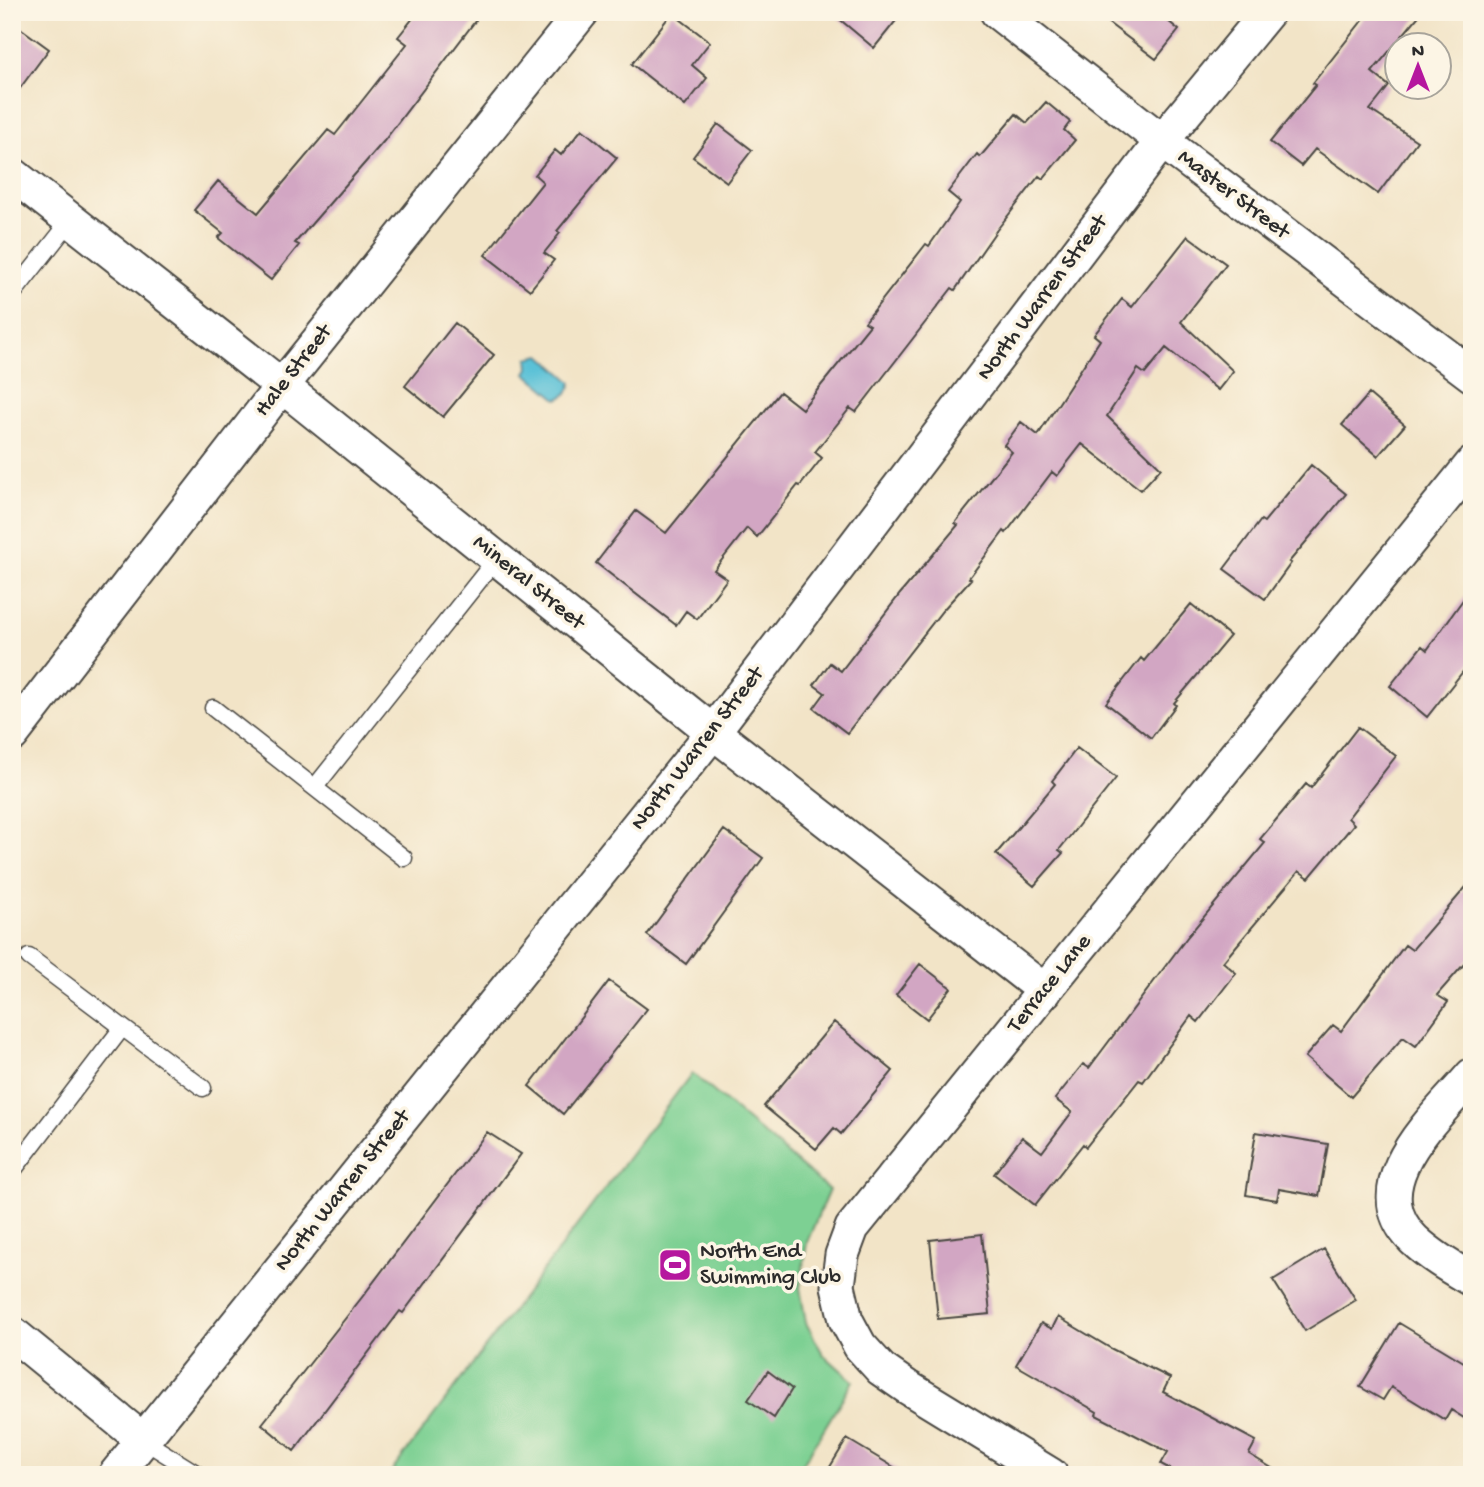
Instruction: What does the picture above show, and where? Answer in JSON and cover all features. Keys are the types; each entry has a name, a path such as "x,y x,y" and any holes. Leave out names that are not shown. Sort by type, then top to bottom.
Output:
{"street":[{"name":"Hale Street","path":"12,735 282,386 582,12"},
{"name":"Master Street","path":"997,12 1162,141 1472,375"},
{"name":"North Warren Street","path":"115,1475 713,732 1162,141 1268,12"},
{"name":"Mineral Street","path":"12,174 282,386 713,732 1045,991"},
{"name":"Terrace Lane","path":"1051,1475 907,1387 881,1369 860,1346 846,1320 838,1286 842,1255 852,1228 872,1200 1472,464"},
{"path":"1472,1075 1408,1151 1396,1174 1394,1196 1399,1217 1411,1237 1430,1254 1472,1280"},
{"path":"12,1333 143,1440"}],"lane":[{"path":"12,295 71,220"},
{"path":"315,787 497,558"},
{"path":"213,708 404,858"},
{"path":"29,957 202,1088"},
{"path":"12,1172 122,1028"},
{"path":"143,1440 199,1475"}],"green space":[{"name":"North End Swimming Club","path":"692,1073 829,1190 807,1242 800,1288 806,1323 823,1354 853,1381 796,1475 389,1475"}],"water":[{"path":"541,355 572,382 567,393 560,398 557,399 526,373 529,368 528,358"}],"building":[{"path":"418,12 482,12 384,141 295,243 299,245 271,280 218,238 223,233 194,210 218,181 258,213 328,130 335,135 407,44 398,37"},
{"path":"831,12 903,12 874,48"},
{"path":"1094,12 1157,12 1179,30 1156,59"},
{"path":"1369,12 1422,12 1405,32 1382,32 1382,60 1372,72 1382,80 1382,95 1370,110 1417,141 1378,194 1315,149 1301,166 1270,142 1316,85 1313,83"},
{"path":"672,13 710,42 692,65 707,78 685,106 632,64"},
{"path":"12,22 49,49 12,99"},
{"path":"1046,102 1070,122 1064,130 1075,140 1043,179 1039,176 955,290 952,288 856,412 850,408 815,452 822,458 757,537 747,528 714,570 727,579 697,619 686,611 676,625 596,563 636,511 666,533 780,392 802,409 870,325 865,322 926,244 929,246 960,202 948,192 977,154 980,157 1016,114 1027,123"},
{"path":"718,124 752,150 727,182 693,157"},
{"path":"582,129 617,158 557,231 560,233 544,253 554,260 530,290 485,255 543,182 535,175 555,150 561,155"},
{"path":"1188,236 1226,264 1181,322 1233,371 1218,390 1166,348 1145,374 1138,369 1107,416 1161,468 1141,490 1082,444 1057,476 1052,472 1006,533 1004,531 969,578 971,579 942,611 847,733 814,708 825,693 814,685 830,663 841,671 900,594 958,525 955,523 1012,452 1004,445 1021,422 1038,435 1100,340 1094,335 1122,299 1132,307"},
{"path":"455,323 494,355 443,417 405,386"},
{"path":"1369,394 1405,425 1378,456 1342,425"},
{"path":"1311,465 1346,494 1289,562 1291,563 1265,599 1224,569 1261,520 1264,522"},
{"path":"1472,587 1472,660 1427,717 1390,686 1422,646 1427,650"},
{"path":"1191,604 1230,636 1174,703 1176,705 1151,738 1106,703 1141,658 1144,661"},
{"path":"1358,727 1396,756 1348,818 1354,824 1309,878 1299,871 1223,962 1236,973 1198,1022 1191,1016 1143,1082 1139,1080 1086,1147 1083,1144 1035,1205 994,1174 1022,1137 1042,1152 1072,1112 1055,1099 1083,1064 1089,1068 1188,936 1265,843 1260,839 1306,784 1311,788"},
{"path":"1077,748 1116,778 1059,850 1063,853 1034,886 996,854 1055,784 1052,781"},
{"path":"724,830 763,858 686,964 647,935"},
{"path":"1472,880 1472,955 1437,995 1448,1002 1416,1046 1403,1037 1351,1097 1305,1057 1333,1025 1341,1031 1405,945 1412,950"},
{"path":"920,964 951,988 927,1019 896,995"},
{"path":"609,981 647,1009 563,1114 529,1086"},
{"path":"834,1022 893,1071 841,1134 834,1128 816,1149 764,1106"},
{"path":"487,1132 521,1154 403,1313 400,1311 294,1451 262,1424"},
{"path":"1256,1132 1328,1144 1319,1196 1279,1189 1277,1200 1246,1195"},
{"path":"982,1234 990,1314 938,1319 930,1240"},
{"path":"1324,1249 1356,1300 1305,1331 1273,1280"},
{"path":"1058,1317 1112,1349 1170,1378 1163,1392 1256,1441 1249,1454 1283,1475 1181,1475 1161,1464 1168,1452 1096,1415 1097,1412 1016,1365 1041,1323 1052,1329"},
{"path":"1399,1323 1472,1367 1472,1423 1451,1410 1445,1420 1391,1387 1383,1400 1360,1387"},
{"path":"768,1371 792,1389 774,1418 748,1400"},
{"path":"847,1439 907,1475 825,1475"}],"place":[{"name":"North End Swimming Club","path":"675,1265"}]}
